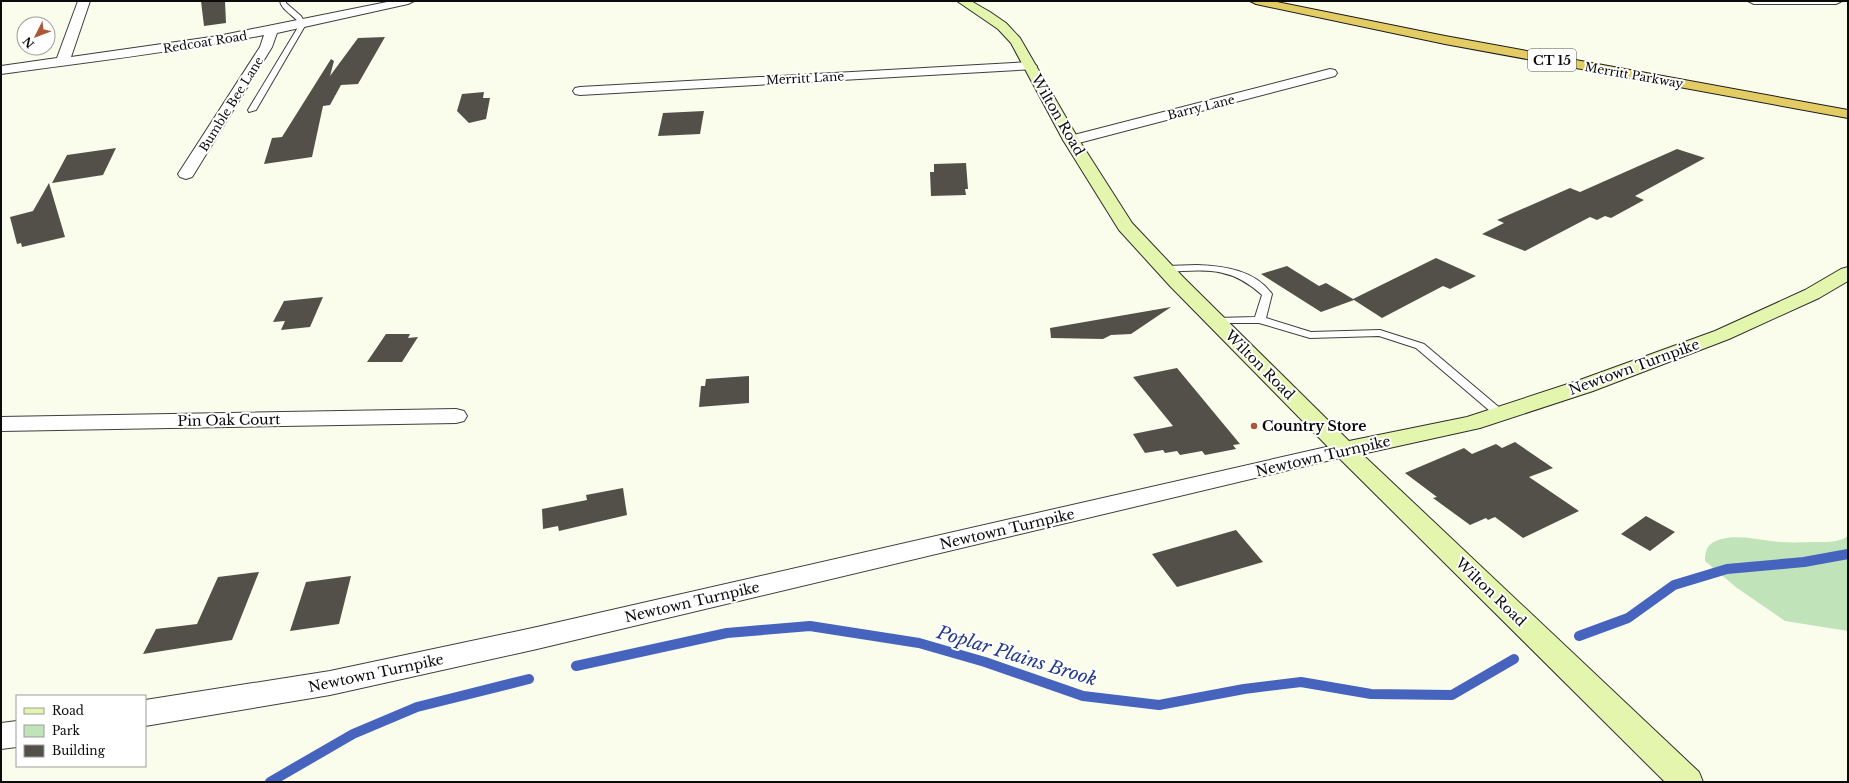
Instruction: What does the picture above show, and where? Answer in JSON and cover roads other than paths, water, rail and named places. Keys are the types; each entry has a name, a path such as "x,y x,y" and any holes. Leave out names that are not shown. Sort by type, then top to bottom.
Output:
{"highway":[{"path":"1244,1 1362,24"},
{"name":"Merritt Parkway","path":"1256,1 1362,24 1848,114"},
{"name":"Merritt Parkway","path":"1299,1 1436,28 1848,103"}],"main road":[{"name":"Wilton Road","path":"963,1 978,8 1002,26 1016,41 1070,140 1125,226 1216,321 1344,450 1687,782"},
{"name":"Newtown Turnpike","path":"1344,450 1472,423 1585,386 1722,335 1812,294 1848,273"}],"street":[{"path":"62,63 84,1"},
{"name":"Redcoat Road","path":"1,70 168,48 270,31 408,1"},
{"path":"1754,1 1836,1"},
{"name":"Bumble Bee Lane","path":"186,174 266,47 270,31"},
{"name":"Merritt Lane","path":"580,90 1030,66"},
{"name":"Barry Lane","path":"1070,140 1330,73"},
{"name":"Pin Oak Court","path":"1,424 456,416"},
{"name":"Newtown Turnpike","path":"146,713 330,683 522,642 1344,450"},
{"path":"1,736 16,734"}],"lane":[{"path":"252,110 303,24 299,17 283,4 283,1"},
{"path":"1166,269 1191,268 1221,270 1248,278 1267,294 1260,320"},
{"path":"1216,321 1260,320 1310,335 1380,333 1420,346 1501,414"}],"waterway":[{"name":"Poplar Plains Brook","path":"1579,636 1628,618 1674,585 1727,569 1804,562 1848,554"},
{"name":"Poplar Plains Brook","path":"576,666 727,633 810,626 919,643 985,662 1083,696 1159,705 1244,689 1301,682 1371,694 1452,695 1514,659"},
{"name":"Poplar Plains Brook","path":"270,782 353,734 417,707 529,679"}],"place":[{"name":"Country Store","path":"1254,426"}]}
